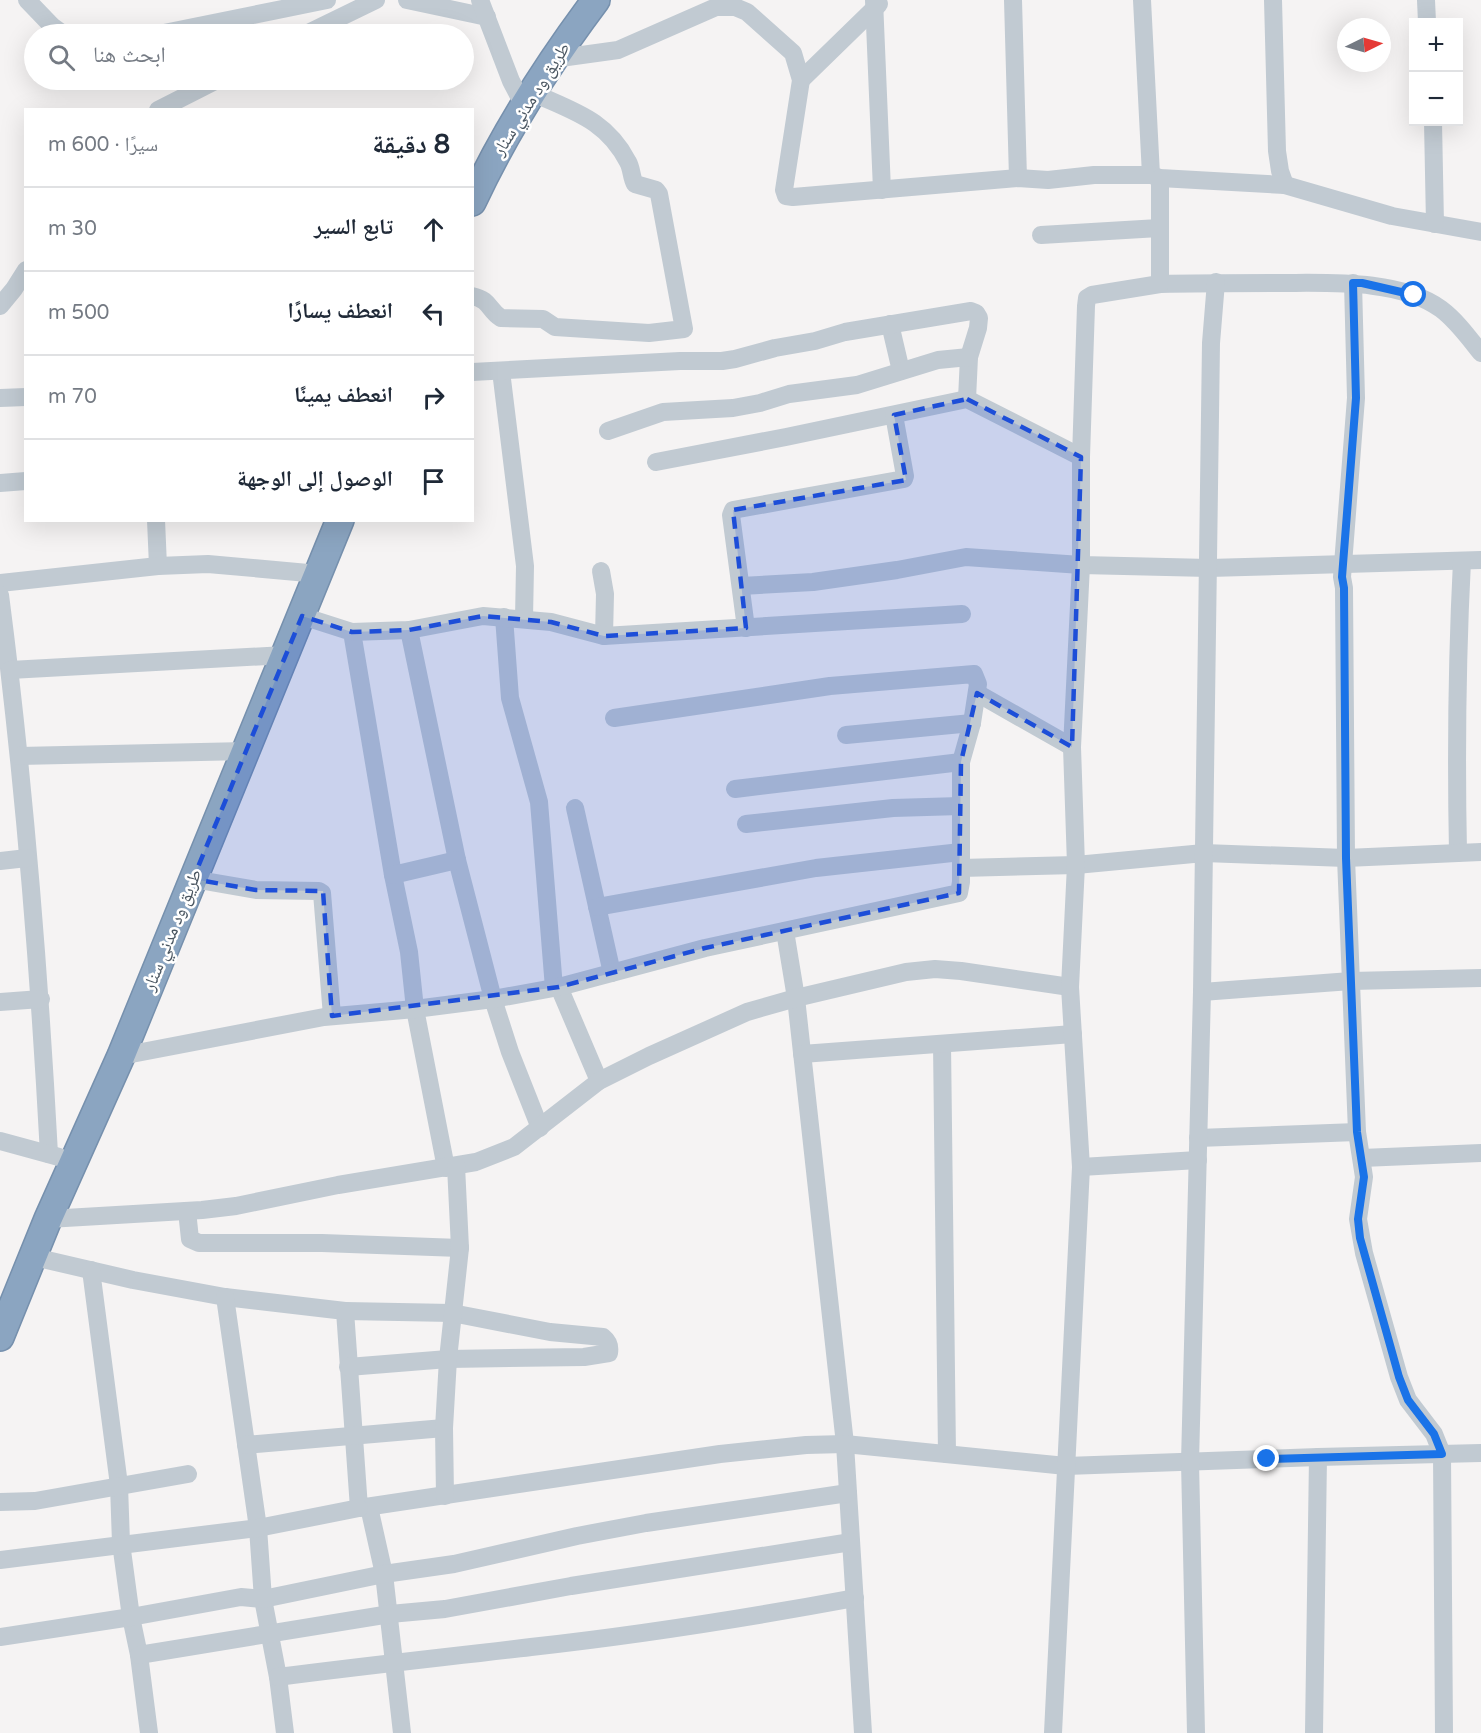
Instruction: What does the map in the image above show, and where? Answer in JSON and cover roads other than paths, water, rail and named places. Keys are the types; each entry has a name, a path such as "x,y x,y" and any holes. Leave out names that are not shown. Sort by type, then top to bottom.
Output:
{"highway":[{"name":"طريق ود مدني سنار","path":"474,198 501,143 527,98 596,0"},
{"name":"طريق ود مدني سنار","path":"0,1337 8,1299 34,1257 48,1219 62,1157 121,1056 339,522"}],"street":[{"path":"27,0 50,24"},
{"path":"208,24 327,0"},
{"path":"327,24 376,0"},
{"path":"407,0 484,8 512,81 527,98 594,121 606,130 627,160 635,184 656,190 659,194 684,329 649,333 555,327 543,319 501,318 485,300 474,297"},
{"path":"1013,0 1018,178"},
{"path":"1142,0 1160,228 1160,284"},
{"path":"1273,0 1277,151 1285,185"},
{"path":"1426,0 1427,18"},
{"path":"801,80 877,3"},
{"path":"877,3 882,190"},
{"path":"553,59 618,50 716,7 735,7 747,12 793,53 801,80 784,189 786,196 1018,178 1048,180 1094,175 1155,176 1285,185 1392,216 1481,232"},
{"path":"165,108 198,90"},
{"path":"1432,126 1435,224"},
{"path":"1041,235 1160,228"},
{"path":"0,306 24,273"},
{"path":"1196,1733 1190,1462 1202,992 1211,343 1216,282"},
{"path":"1353,283 1356,398 1342,565 1346,858 1357,1132 1364,1177 1358,1219 1364,1253 1399,1377 1408,1400 1434,1434 1442,1454 1444,1733"},
{"path":"1053,1733 1081,1167 1070,987 1076,865 1072,747 1081,565 1081,457 1087,298 1092,295 1160,284 1362,283 1414,295 1440,308 1458,325 1481,353"},
{"path":"474,372 680,360 722,361 815,341 845,332 971,311 979,318 969,357 966,399"},
{"path":"890,324 901,370"},
{"path":"608,431 663,412 751,405 789,394 857,385 938,360 969,357"},
{"path":"501,370 525,566 524,619"},
{"path":"0,398 24,397"},
{"path":"656,462 966,399 1081,457"},
{"path":"746,628 731,515 733,510 903,479 905,476 894,415"},
{"path":"0,483 24,481"},
{"path":"156,522 158,566"},
{"path":"741,586 824,580 897,570 966,557 1081,565 1209,568 1481,560"},
{"path":"1458,853 1456,756 1462,561"},
{"path":"0,583 158,566 208,564 319,574"},
{"path":"601,571 605,594 604,636"},
{"path":"0,595 10,670 9,734 20,756 27,858 41,999 62,1157 0,1142"},
{"path":"302,616 352,633 409,630 469,618 504,617 551,622 604,636 962,614"},
{"path":"504,617 510,698 539,802 556,988 599,1081"},
{"path":"409,630 458,860 493,999 510,1052 540,1128"},
{"path":"352,633 393,874 409,951 415,1009 451,1167 460,1248 448,1359 444,1428 445,1496"},
{"path":"10,670 285,655"},
{"path":"121,1056 332,1016 415,1009 556,988 705,948 959,893 961,762 972,723 977,693 977,678 974,674 830,686 614,718"},
{"path":"977,693 1072,747"},
{"path":"846,735 972,723"},
{"path":"20,756 246,751"},
{"path":"735,789 961,762"},
{"path":"746,824 893,808 960,806"},
{"path":"575,808 612,973"},
{"path":"597,907 747,882 806,869 961,860 1076,865 1204,853 1346,858 1481,852"},
{"path":"0,861 27,858"},
{"path":"393,874 458,860"},
{"path":"193,879 256,890 319,891 322,893 332,1016"},
{"path":"785,932 796,998 845,1444 863,1733"},
{"path":"48,1219 236,1206 338,1185 476,1162 514,1147 599,1081 747,1012 906,972 935,969 961,970 1070,987"},
{"path":"1202,992 1351,981 1481,978"},
{"path":"0,1002 41,999"},
{"path":"802,1054 1073,1034"},
{"path":"942,1044 947,1455"},
{"path":"1198,1138 1357,1132"},
{"path":"1362,1158 1481,1153"},
{"path":"1081,1167 1198,1160"},
{"path":"187,1211 190,1239 199,1243 322,1243 460,1248"},
{"path":"34,1257 225,1297 345,1311 452,1314 550,1332 603,1337 610,1349 609,1353 594,1356 448,1359 348,1367"},
{"path":"91,1270 119,1485 121,1544 149,1733"},
{"path":"225,1297 258,1528 263,1599 278,1677 285,1733"},
{"path":"345,1311 354,1434 364,1508 384,1574 402,1733"},
{"path":"246,1445 444,1428"},
{"path":"0,1560 258,1528 364,1508 720,1454 806,1445 845,1444 1066,1466 1481,1453"},
{"path":"1314,1733 1318,1457"},
{"path":"0,1502 35,1501 188,1474"},
{"path":"0,1637 241,1597 263,1599 384,1574 454,1564 645,1523 848,1493"},
{"path":"139,1655 390,1614 446,1609 571,1586 851,1542"},
{"path":"278,1677 651,1631 745,1618 855,1598"}]}
